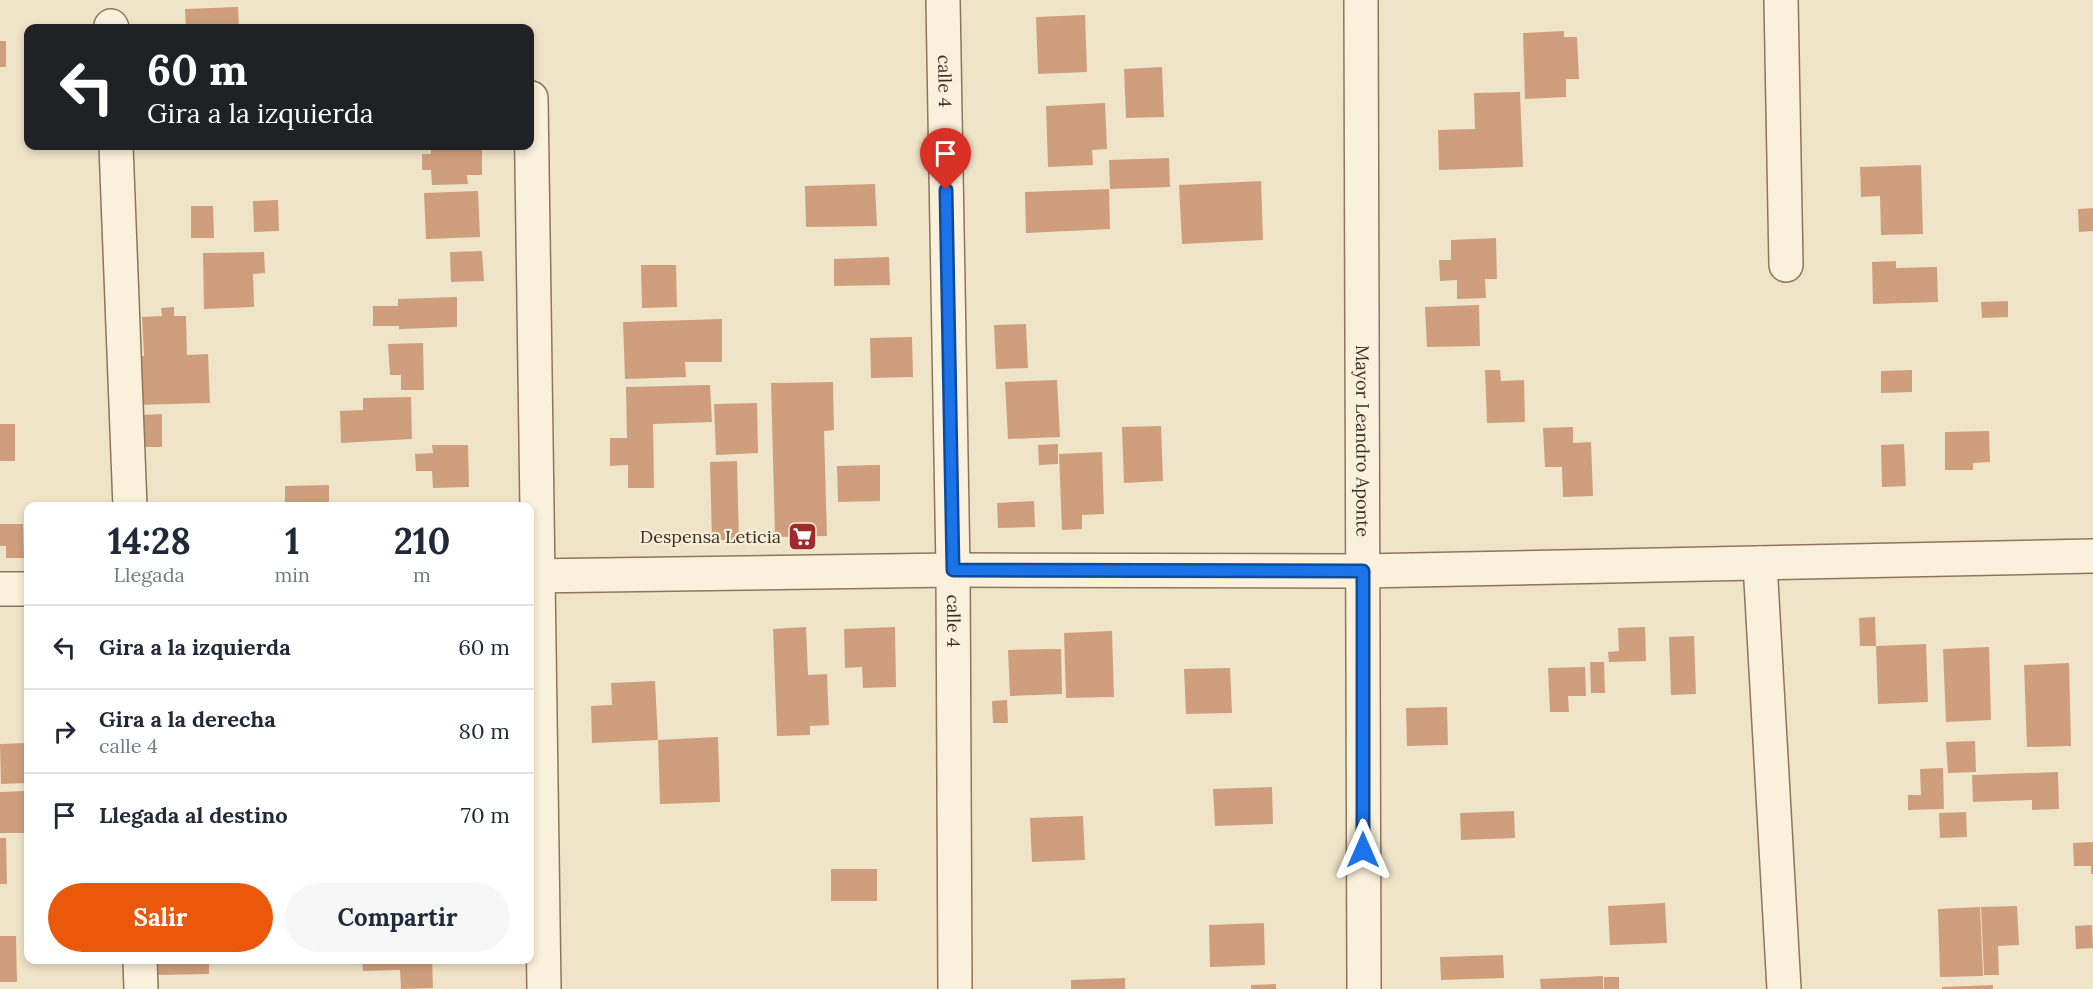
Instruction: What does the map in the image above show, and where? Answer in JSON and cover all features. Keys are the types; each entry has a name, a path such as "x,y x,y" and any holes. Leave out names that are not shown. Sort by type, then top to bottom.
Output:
{"street":[{"name":"calle 4","path":"943,0 953,570 955,989"},
{"name":"Mayor Leandro Aponte","path":"1361,0 1364,989"},
{"path":"1781,0 1786,265"},
{"path":"116,150 130,502"},
{"path":"531,150 533,502"},
{"path":"534,576 953,570 1363,571 2093,556"},
{"path":"1760,562 1784,989"},
{"path":"0,589 24,589"},
{"path":"534,614 544,989"},
{"path":"140,964 141,989"}],"building":[{"path":"238,7 239,24 186,24 185,9"},
{"path":"1085,15 1087,72 1038,74 1036,17"},
{"path":"1564,31 1564,37 1577,37 1579,79 1566,79 1566,97 1525,99 1523,33"},
{"path":"0,41 6,41 6,67 0,67"},
{"path":"1162,67 1164,117 1126,118 1124,69"},
{"path":"1520,92 1523,167 1439,170 1438,130 1475,129 1474,93"},
{"path":"1105,103 1107,149 1092,150 1093,165 1048,167 1046,106"},
{"path":"431,150 482,150 482,175 467,175 468,184 432,185 431,170 422,170 422,154 431,154"},
{"path":"1169,158 1170,187 1110,189 1109,160"},
{"path":"1921,165 1923,234 1881,235 1880,196 1861,197 1860,167"},
{"path":"1261,181 1263,240 1182,244 1179,185"},
{"path":"875,184 877,226 806,227 805,186"},
{"path":"1109,189 1110,229 1026,233 1025,192"},
{"path":"478,191 480,237 426,239 424,193"},
{"path":"278,200 279,231 254,232 253,201"},
{"path":"191,206 213,206 214,238 191,238"},
{"path":"2093,208 2093,231 2079,232 2078,209"},
{"path":"1496,238 1497,279 1485,279 1486,298 1457,299 1457,280 1440,281 1439,260 1451,260 1451,240"},
{"path":"482,251 484,281 451,282 450,252"},
{"path":"264,252 265,273 253,274 254,307 204,309 203,253"},
{"path":"889,257 890,285 834,286 834,259"},
{"path":"1896,261 1896,268 1937,267 1938,302 1873,304 1872,262"},
{"path":"641,265 676,265 677,307 642,308"},
{"path":"457,297 457,327 399,329 399,326 373,326 373,306 398,306 398,299"},
{"path":"2008,301 2008,317 1982,318 1981,302"},
{"path":"1479,305 1480,346 1427,347 1425,307"},
{"path":"174,307 174,316 186,316 187,355 208,354 210,403 133,405 131,356 144,356 142,317 162,316 161,308"},
{"path":"722,319 722,362 685,362 686,377 625,379 623,322"},
{"path":"1026,324 1028,368 996,369 994,325"},
{"path":"912,337 913,377 871,378 870,338"},
{"path":"423,343 424,390 401,390 401,375 390,375 388,344"},
{"path":"1485,370 1500,370 1501,381 1524,380 1525,422 1487,423"},
{"path":"1912,370 1912,392 1881,393 1881,371"},
{"path":"1057,380 1060,437 1008,439 1005,382"},
{"path":"833,382 834,430 824,431 827,536 775,537 771,383"},
{"path":"710,385 712,422 653,424 654,488 628,488 628,465 610,466 610,438 627,438 626,387"},
{"path":"411,397 412,439 341,443 340,411 363,410 363,398"},
{"path":"757,403 758,453 716,455 714,404"},
{"path":"162,414 162,447 140,447 139,415"},
{"path":"0,424 15,424 15,461 0,461"},
{"path":"1161,426 1163,481 1124,483 1122,427"},
{"path":"1573,427 1573,443 1591,442 1593,496 1563,497 1562,467 1545,467 1543,428"},
{"path":"1989,431 1990,462 1973,463 1973,470 1945,470 1945,432"},
{"path":"1058,444 1058,464 1039,465 1038,445"},
{"path":"1904,444 1906,486 1882,487 1881,445"},
{"path":"432,445 468,445 469,487 433,488 432,471 416,471 415,454 433,453"},
{"path":"1102,452 1104,514 1082,515 1082,529 1062,530 1059,454"},
{"path":"737,461 739,540 712,540 710,462"},
{"path":"880,465 880,501 838,502 837,466"},
{"path":"329,485 329,502 285,502 285,486"},
{"path":"1034,501 1035,527 998,528 997,503"},
{"path":"0,524 23,524 24,558 6,558 6,546 0,546"},
{"path":"1875,617 1876,646 1860,646 1859,618"},
{"path":"806,627 808,675 827,674 829,725 810,726 810,735 777,736 773,629"},
{"path":"895,627 896,687 863,688 862,667 845,668 844,629"},
{"path":"1645,627 1646,661 1609,662 1608,652 1619,651 1618,628"},
{"path":"1112,631 1114,697 1066,698 1064,633"},
{"path":"1694,636 1696,694 1671,695 1669,637"},
{"path":"1926,644 1928,702 1878,704 1876,646"},
{"path":"1989,647 1991,720 1946,722 1943,649"},
{"path":"1061,649 1062,694 1010,696 1008,650"},
{"path":"1590,662 1604,662 1605,693 1591,693"},
{"path":"2069,663 2071,746 2027,747 2024,665"},
{"path":"1585,667 1586,696 1568,696 1569,712 1550,712 1548,668"},
{"path":"1230,668 1232,713 1186,714 1184,669"},
{"path":"655,681 658,740 592,743 591,706 612,705 611,683"},
{"path":"1007,700 1008,723 993,723 992,701"},
{"path":"1447,707 1448,745 1407,746 1406,708"},
{"path":"718,737 720,802 660,804 658,740"},
{"path":"1975,741 1976,772 1948,773 1946,742"},
{"path":"24,743 24,783 1,784 0,744"},
{"path":"1943,768 1944,809 1908,810 1908,795 1921,795 1920,769"},
{"path":"2058,772 2059,809 2032,810 2032,800 1973,802 1972,775"},
{"path":"1272,787 1273,824 1215,826 1213,789"},
{"path":"24,791 24,833 0,833 0,792"},
{"path":"1514,811 1515,838 1461,840 1460,813"},
{"path":"1966,812 1967,837 1940,838 1939,813"},
{"path":"1083,816 1085,860 1032,862 1030,818"},
{"path":"0,838 6,838 7,884 0,884"},
{"path":"2093,842 2093,874 2091,874 2091,866 2074,866 2073,843"},
{"path":"831,869 877,869 877,901 831,901"},
{"path":"1665,903 1667,943 1610,945 1608,906"},
{"path":"2017,906 2019,945 1998,946 1999,975 1984,975 1981,907"},
{"path":"1980,907 1983,976 1940,977 1938,909"},
{"path":"1264,923 1265,965 1210,967 1209,925"},
{"path":"2092,925 2093,948 2076,949 2075,926"},
{"path":"0,936 16,936 17,982 0,982"},
{"path":"1503,955 1504,978 1441,980 1440,957"},
{"path":"158,964 209,964 209,974 158,975"},
{"path":"362,964 432,964 433,988 401,989 400,970 363,971"},
{"path":"1603,976 1603,989 1541,989 1540,979"},
{"path":"1604,977 1619,977 1619,989 1604,989"},
{"path":"1125,978 1125,989 1071,989 1071,980"},
{"path":"1276,984 1276,989 1251,989 1251,985"},
{"path":"1993,985 1993,989 1942,989 1942,987"}],"place":[{"name":"Despensa Leticia","path":"802,537"}],"route":[{"path":"946,190 953,570 1363,571 1363,850"}]}
